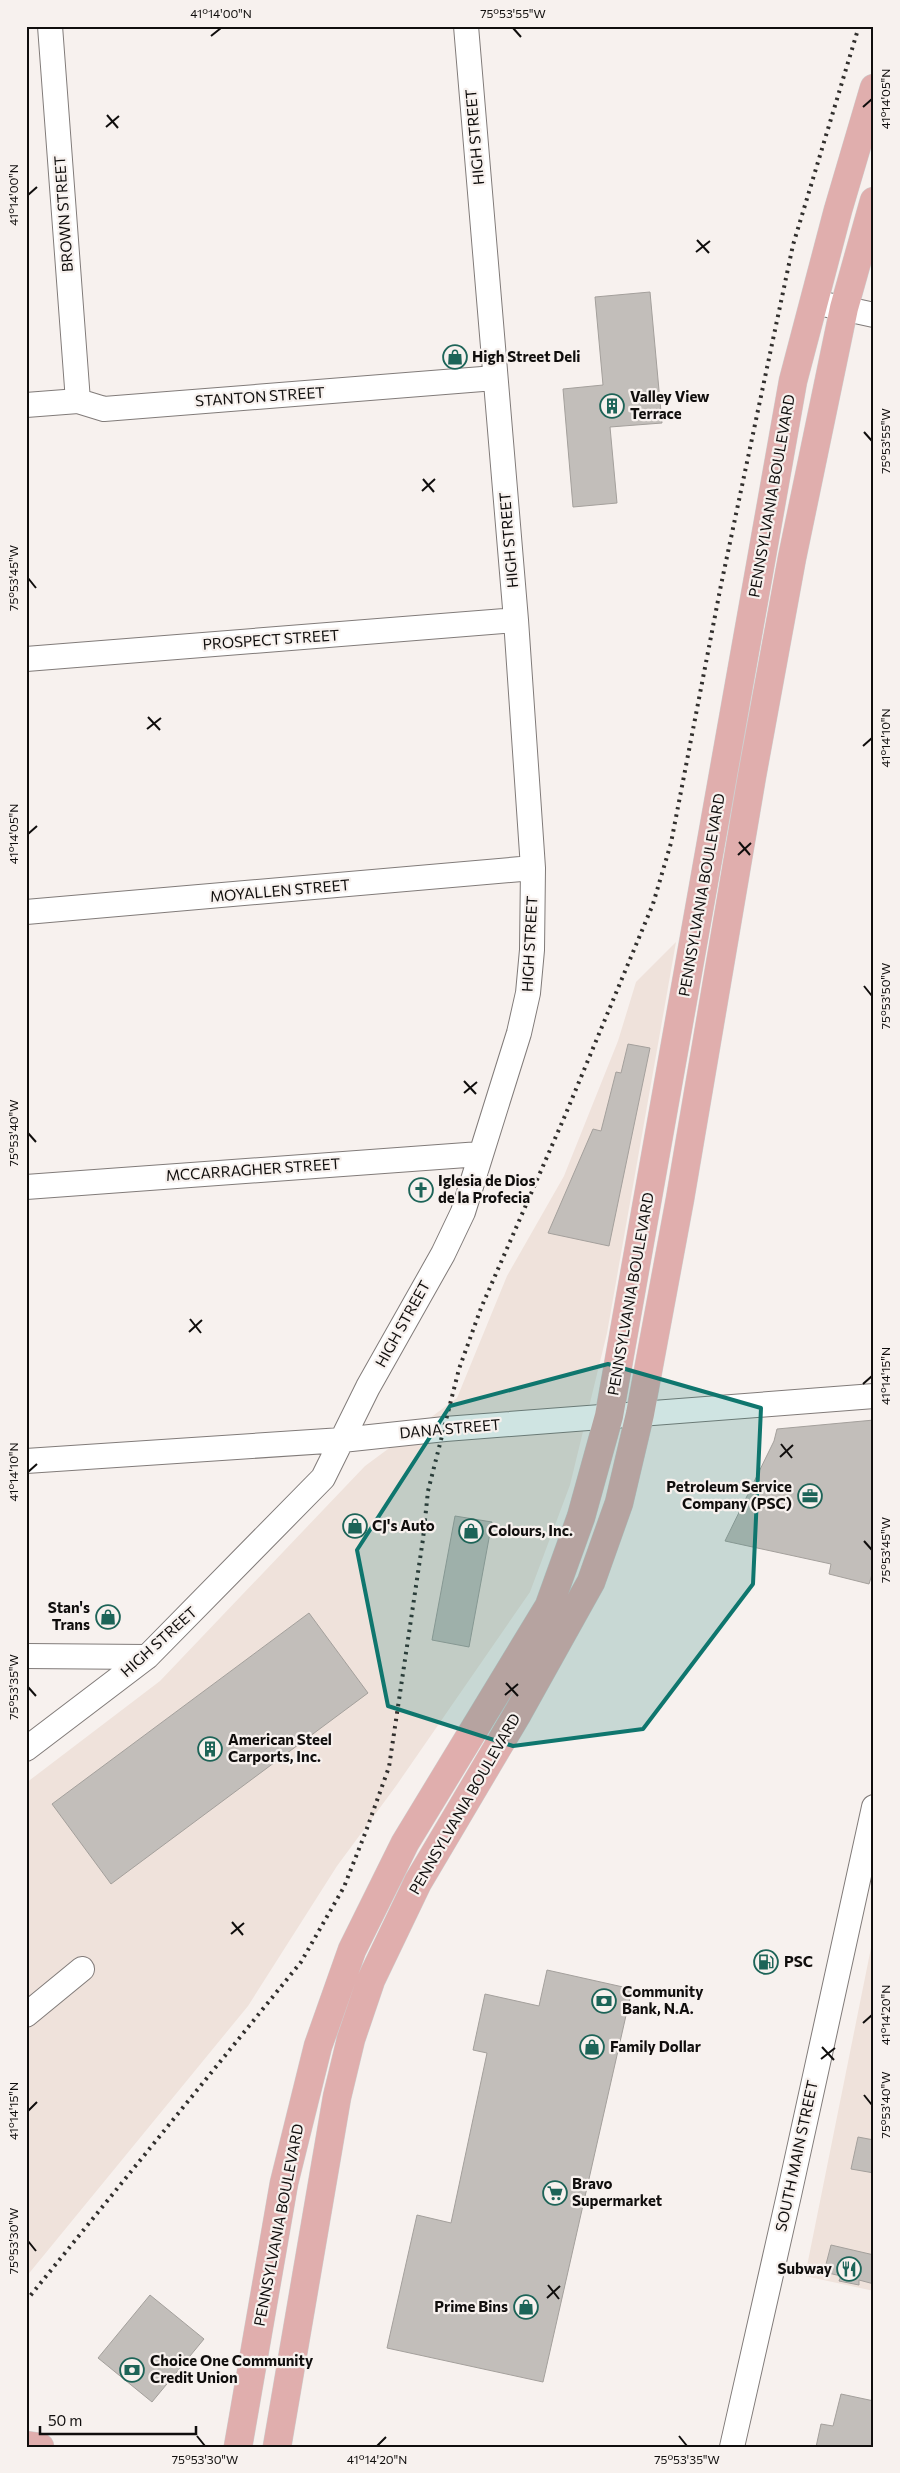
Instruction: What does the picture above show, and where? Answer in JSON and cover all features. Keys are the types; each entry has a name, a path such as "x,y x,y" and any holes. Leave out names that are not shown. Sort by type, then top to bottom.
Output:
{"main road":[{"name":"PENNSYLVANIA BOULEVARD","path":"238,2447 284,2183 318,2046 352,1950 405,1843 549,1606 581,1517 609,1416 792,381 838,210 874,88"},
{"name":"PENNSYLVANIA BOULEVARD","path":"277,2447 337,2097 351,2039 371,1980 418,1882 518,1713 591,1582 619,1503 640,1414 680,1199 792,558 844,308 874,201"},
{"path":"26,2445 40,2447"}],"street":[{"name":"BROWN STREET","path":"50,26 78,401"},
{"name":"HIGH STREET","path":"26,1749 147,1657 323,1478 368,1387 443,1254 463,1212 519,1033 528,993 532,950 533,868 516,620 466,26"},
{"path":"814,302 874,315"},
{"name":"STANTON STREET","path":"26,405 78,401 104,409 495,378"},
{"name":"PROSPECT STREET","path":"26,659 516,620"},
{"name":"MOYALLEN STREET","path":"26,912 533,868"},
{"name":"MCCARRAGHER STREET","path":"26,1187 480,1154"},
{"name":"DANA STREET","path":"26,1461 342,1440 445,1429 874,1396"},
{"path":"26,1656 147,1657"},
{"name":"SOUTH MAIN STREET","path":"732,2447 790,2195 872,1819"},
{"path":"26,2015 82,1969"}],"highlighted area":[{"path":"608,1364 761,1408 753,1584 643,1729 513,1746 388,1706 357,1550 450,1406"}],"shaded area":[{"path":"676,942 607,1333 570,1485 530,1592 396,1786 337,1866 248,2006 26,2277 26,1783 160,1681 365,1466 457,1398 507,1276 564,1176 618,1041 636,982"},
{"path":"874,1933 874,2291 805,2276"}],"building":[{"name":"Valley View Terrace","path":"650,292 662,423 610,427 617,503 573,507 563,389 603,385 595,297"},
{"path":"628,1044 650,1048 609,1246 548,1233 593,1129 601,1131 616,1072 621,1073"},
{"name":"Petroleum Service Company (PSC)","path":"874,1420 874,1568 869,1584 829,1574 831,1564 725,1541 774,1441 777,1429"},
{"path":"455,1516 492,1522 469,1647 432,1640"},
{"name":"American Steel Carports, Inc.","path":"309,1613 368,1693 111,1884 52,1804"},
{"path":"547,1970 632,1989 543,2382 387,2348 417,2215 451,2223 487,2053 473,2050 485,1994 539,2006"},
{"path":"858,2137 874,2140 874,2173 851,2169"},
{"name":"Subway","path":"831,2245 874,2255 874,2284 859,2280 859,2285 839,2281 841,2276 824,2272"},
{"path":"150,2295 204,2339 152,2402 98,2358"},
{"path":"841,2394 874,2401 874,2447 816,2447 821,2424 833,2426"}],"railway":[{"path":"26,2301 301,1962 344,1887 366,1831 389,1767 423,1539 428,1491 459,1369 481,1308 564,1118 653,904 671,843 721,585 793,245 859,26"}],"place":[{"name":"High Street Deli","path":"455,357"},
{"name":"Valley View Terrace","path":"612,406"},
{"name":"Iglesia de Dios de la Profecia","path":"421,1190"},
{"name":"Petroleum Service Company (PSC)","path":"810,1496"},
{"name":"CJ's Auto","path":"355,1526"},
{"name":"Colours, Inc.","path":"471,1531"},
{"name":"Stan's Trans","path":"108,1617"},
{"name":"American Steel Carports, Inc.","path":"210,1749"},
{"name":"PSC","path":"766,1962"},
{"name":"Community Bank, N.A.","path":"604,2001"},
{"name":"Family Dollar","path":"592,2047"},
{"name":"Bravo Supermarket","path":"555,2193"},
{"name":"Subway","path":"849,2269"},
{"name":"Prime Bins","path":"526,2307"},
{"name":"Choice One Community Credit Union","path":"132,2370"}]}
